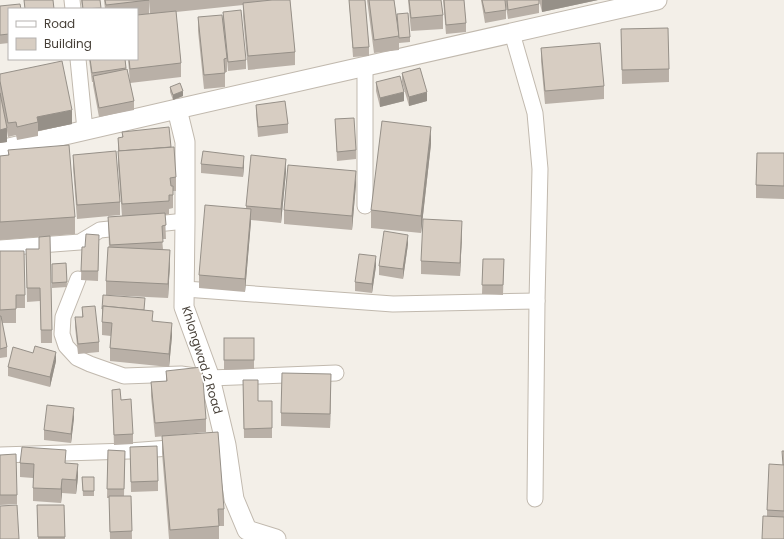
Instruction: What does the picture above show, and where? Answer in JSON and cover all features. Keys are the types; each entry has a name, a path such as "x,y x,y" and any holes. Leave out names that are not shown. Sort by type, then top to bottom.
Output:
{"street":[{"path":"0,150 177,108 657,0"},
{"path":"512,33 535,113 540,169 535,499"},
{"path":"78,60 85,130"},
{"path":"365,66 365,206"},
{"name":"Khlongwad 2 Road","path":"177,108 185,142 184,307 210,378 211,446 234,499 244,536 264,534 276,539"},
{"path":"0,248 80,242 100,230 185,221"},
{"path":"78,279 63,317 62,334 66,346 77,358 90,364 124,376 181,374 210,378 336,373"},
{"path":"185,289 392,304 537,301"},
{"path":"0,455 130,451 211,446"}],"building":[{"path":"24,0 53,0 54,8 25,8"},
{"path":"82,0 100,0 101,8 83,8"},
{"path":"105,0 149,0 106,5"},
{"path":"290,0 295,52 248,56 243,3"},
{"path":"349,0 365,0 369,47 353,48"},
{"path":"369,0 394,0 399,36 374,40"},
{"path":"409,0 441,0 443,15 411,18"},
{"path":"444,0 464,0 466,23 446,25"},
{"path":"482,0 505,0 506,10 485,13"},
{"path":"507,0 539,0 539,4 508,10"},
{"path":"20,4 21,8 8,8 8,34 0,35 0,6"},
{"path":"241,10 246,60 228,62 223,12"},
{"path":"176,11 181,63 130,69 129,60 138,60 138,15"},
{"path":"408,13 410,37 399,38 397,14"},
{"path":"222,15 227,58 224,59 225,73 204,75 198,17"},
{"path":"668,28 669,69 622,70 621,29"},
{"path":"600,43 604,86 545,91 541,48"},
{"path":"90,60 125,60 126,68 92,73"},
{"path":"62,61 72,110 37,117 38,122 17,127 16,122 8,123 0,74"},
{"path":"420,68 427,92 409,97 402,73"},
{"path":"127,69 134,101 99,108 93,76"},
{"path":"400,76 404,92 380,98 376,82"},
{"path":"180,83 183,91 173,95 170,87"},
{"path":"0,93 7,128 0,130"},
{"path":"285,101 288,124 258,127 256,105"},
{"path":"354,118 356,150 337,152 335,119"},
{"path":"382,121 431,127 421,216 371,210"},
{"path":"169,127 171,147 119,151 118,138 123,137 122,132"},
{"path":"69,145 75,217 0,222 0,156 9,155 8,150"},
{"path":"174,147 176,177 170,178 171,186 173,186 173,195 169,195 169,201 122,204 118,151"},
{"path":"116,151 120,202 77,205 73,155"},
{"path":"203,151 244,156 243,168 201,164"},
{"path":"757,153 784,153 784,186 756,185"},
{"path":"251,155 286,159 281,209 246,206"},
{"path":"288,165 356,171 352,216 284,210"},
{"path":"205,205 251,209 245,279 199,275"},
{"path":"165,213 166,225 162,226 163,242 110,245 108,217"},
{"path":"423,219 462,221 460,263 421,261"},
{"path":"384,231 408,235 403,269 379,266"},
{"path":"86,234 99,235 98,271 81,271 82,247 85,247"},
{"path":"50,236 52,330 41,330 40,288 27,288 26,249 39,249 39,237"},
{"path":"108,247 170,250 168,284 106,281"},
{"path":"0,251 24,251 25,295 16,295 16,309 0,310"},
{"path":"359,254 376,256 372,284 355,282"},
{"path":"483,259 504,259 503,285 482,285"},
{"path":"66,263 67,282 52,283 52,264"},
{"path":"103,295 145,298 144,310 103,306 102,309"},
{"path":"95,306 99,342 78,344 75,317 83,317 82,307"},
{"path":"103,306 153,311 152,321 172,323 169,354 110,348 112,323 102,322"},
{"path":"0,316 7,347 0,349"},
{"path":"224,338 254,338 254,360 224,360"},
{"path":"35,346 56,352 50,377 8,367 13,347 33,353"},
{"path":"202,367 206,419 155,423 151,382 167,381 166,371"},
{"path":"282,373 331,374 330,414 281,413"},
{"path":"243,380 258,380 258,401 272,401 272,428 244,429"},
{"path":"120,389 121,400 131,399 133,434 114,435 112,390"},
{"path":"47,405 74,408 71,434 44,430"},
{"path":"218,432 224,509 218,509 219,526 170,530 162,436"},
{"path":"157,446 158,481 131,482 130,447"},
{"path":"22,447 66,450 65,463 78,464 76,480 62,479 61,489 33,488 34,464 20,463"},
{"path":"108,450 125,451 124,489 107,489"},
{"path":"782,451 784,451 784,465 783,465"},
{"path":"16,454 17,495 0,495 0,455"},
{"path":"769,464 784,465 784,511 767,510"},
{"path":"82,477 94,477 94,491 83,491"},
{"path":"109,496 131,496 132,531 110,532"},
{"path":"17,505 19,539 0,539 0,506"},
{"path":"37,505 64,505 65,537 38,537"},
{"path":"763,516 784,517 784,539 762,539"}]}
